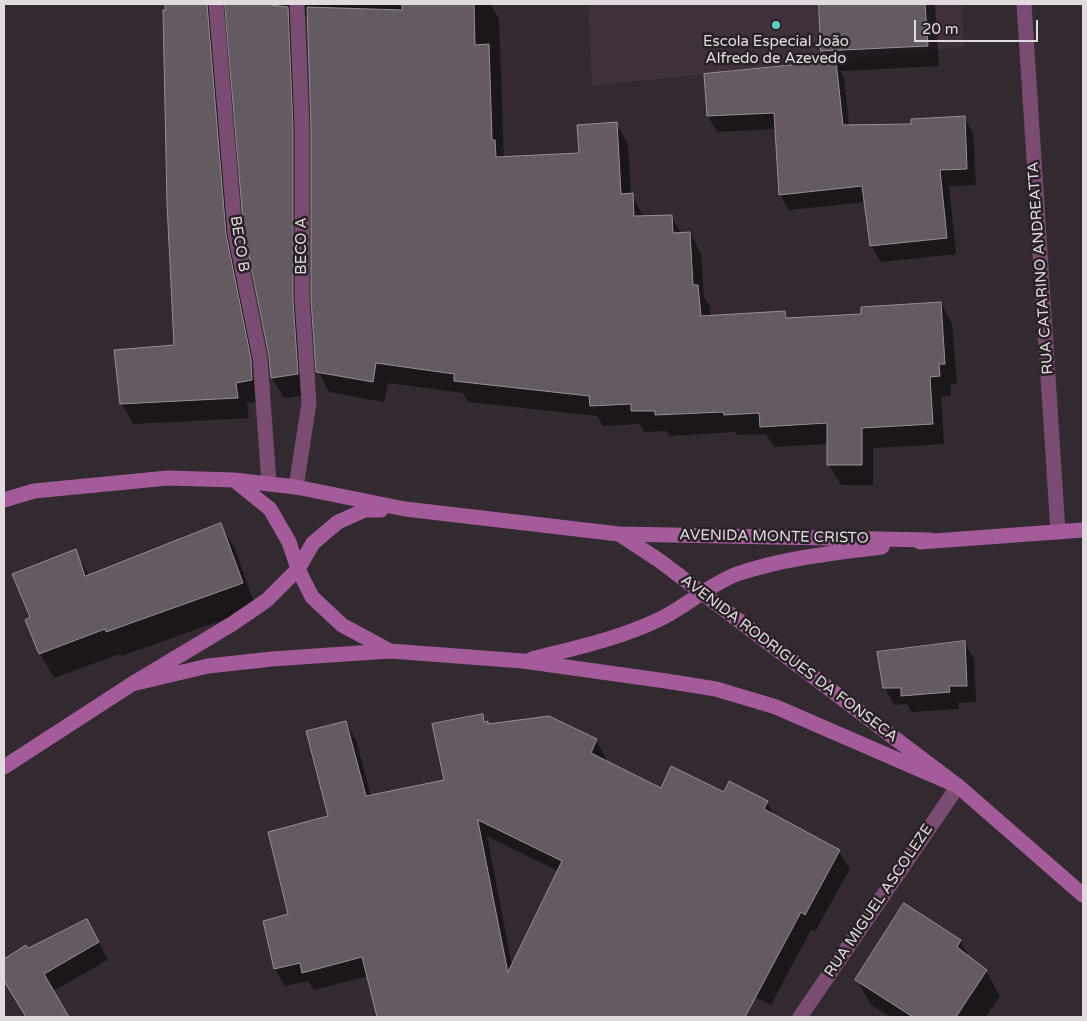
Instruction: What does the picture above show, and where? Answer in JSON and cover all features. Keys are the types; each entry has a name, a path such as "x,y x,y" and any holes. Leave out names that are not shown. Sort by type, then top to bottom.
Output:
{"main road":[{"path":"4,500 34,491 168,478 269,483 405,509"},
{"path":"234,480 270,509 289,542 298,569 312,597 342,625 390,651"},
{"path":"4,767 267,600 298,569 313,543 338,522 365,510 405,509"},
{"name":"AVENIDA MONTE CRISTO","path":"405,509 619,534 930,540"},
{"name":"AVENIDA MONTE CRISTO","path":"523,661 624,634 659,620 701,592 735,575 784,560 930,540 1083,530"},
{"name":"AVENIDA RODRIGUES DA FONSECA","path":"619,534 660,561 958,786 1083,895"},
{"path":"132,684 208,666 272,658 390,651 523,661"},
{"name":"AVENIDA RODRIGUES DA FONSECA","path":"523,661 716,689 776,707 958,786"}],"street":[{"name":"BECO B","path":"216,4 235,233 260,358 269,483"},
{"name":"BECO A","path":"296,487 309,403 302,299 302,128 297,4"},
{"name":"RUA CATARINO ANDREATTA","path":"1024,4 1058,532"},
{"name":"RUA MIGUEL ASCOLEZE","path":"800,1017 958,786"}],"shaded area":[{"name":"Escola Especial João Alfredo de Azevedo","path":"588,4 962,4 964,47 592,86"}],"building":[{"path":"165,4 207,4 226,234 251,359 252,380 236,383 238,398 120,404 114,350 174,345 167,203 163,10 165,10"},
{"path":"225,4 272,4 288,7 293,128 293,300 298,374 271,378 269,356 244,232"},
{"path":"402,4 474,4 475,45 489,44 492,140 495,140 496,157 579,153 577,125 617,122 621,194 633,193 634,216 672,215 673,233 690,232 693,285 698,285 701,316 785,311 786,318 861,314 861,307 941,302 945,364 939,364 940,376 930,377 933,424 862,428 862,465 827,465 827,423 760,427 759,413 724,415 723,412 655,415 655,411 631,411 631,404 590,406 589,396 454,381 454,374 376,363 373,382 316,372 311,299 311,128 307,7 402,10"},
{"path":"819,4 925,4 928,46 821,51"},
{"path":"836,61 843,125 911,124 911,119 965,116 967,169 940,170 947,238 870,246 862,186 779,195 774,113 707,116 704,74"},
{"path":"221,523 243,583 106,632 105,629 39,654 25,620 30,617 12,574 76,549 85,576"},
{"path":"965,641 967,686 949,686 950,692 901,696 901,688 883,688 877,652"},
{"path":"483,714 484,722 488,721 488,724 549,716 597,739 591,753 661,788 671,766 724,792 729,781 768,801 764,809 840,850 805,915 801,912 745,1017 377,1017 362,957 302,973 300,963 274,969 263,921 288,914 268,832 328,816 306,731 346,721 366,796 444,780 432,724","holes":["478,820 562,861 508,972"]},
{"path":"904,903 961,940 957,947 987,970 956,1017 913,1017 855,980"},
{"path":"87,919 99,942 44,974 69,1017 26,1017 4,981 4,959 26,945 28,948"}],"place":[{"name":"Escola Especial João Alfredo de Azevedo","path":"776,25"}]}
